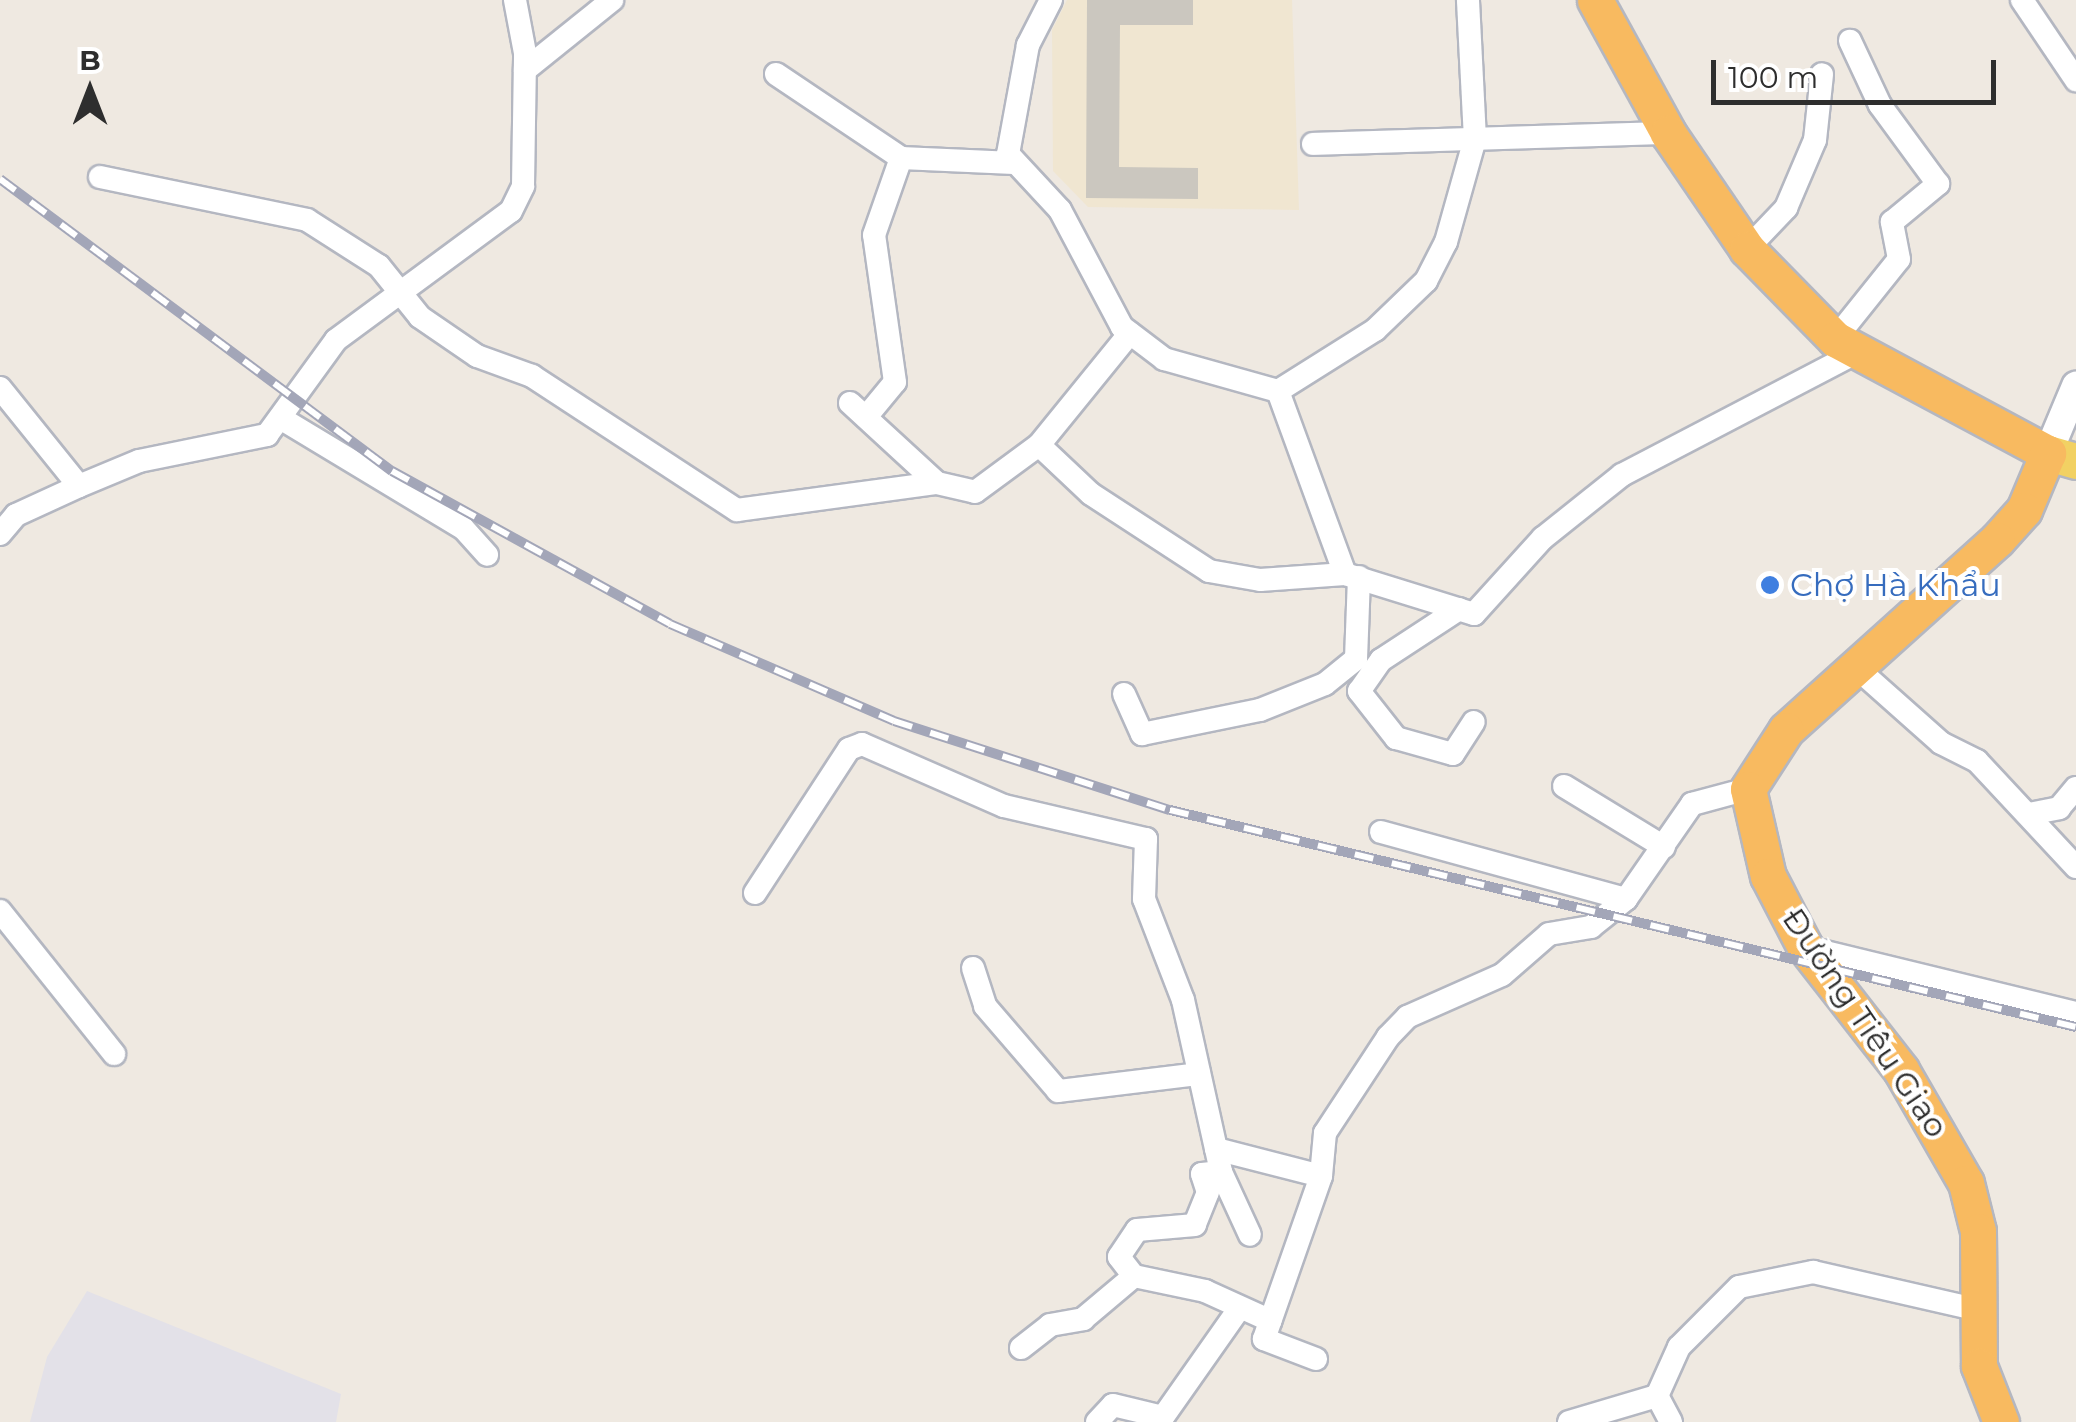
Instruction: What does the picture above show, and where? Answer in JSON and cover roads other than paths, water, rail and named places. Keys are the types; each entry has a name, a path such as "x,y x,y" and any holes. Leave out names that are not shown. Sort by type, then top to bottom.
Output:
{"highway":[{"path":"1595,0 1668,133 1747,248 1846,346 2062,458 2015,520 1860,670 1786,730 1748,788"},
{"name":"Đường Tiêu Giao","path":"1748,788 1768,876 1805,947 1946,1140 1974,1206 1979,1366 2001,1422"}],"street":[{"path":"0,534 16,515 139,461 227,450 282,419 336,340 394,292 511,211 523,186 525,70 515,0"},
{"path":"525,70 612,0"},
{"path":"1051,0 1006,129 1014,163 1060,210 1130,333 1164,359 1278,391 1375,330 1426,281 1475,140 1468,0"},
{"path":"2022,0 2076,80"},
{"path":"1039,445 1090,494 1209,571 1260,580 1352,575 1474,614 1493,603 1543,538 1622,476 1846,346 1899,259 1892,222 1938,184 1880,105 1850,42"},
{"path":"776,74 901,158 1014,163"},
{"path":"1747,248 1786,208 1815,140 1822,74"},
{"path":"1313,144 1668,133"},
{"path":"901,158 874,235 895,382 858,410 936,483"},
{"path":"100,177 307,220 379,266 394,292 477,356 532,376 737,510 936,483 975,492 1039,445 1130,333"},
{"path":"2062,458 2076,386"},
{"path":"0,388 80,486"},
{"path":"1124,694 1142,734 1218,720 1325,684 1358,648 1352,575 1278,391"},
{"path":"282,419 463,528 487,555"},
{"path":"1460,610 1381,660 1359,691 1396,738 1453,754 1474,722"},
{"path":"1358,648 1381,660"},
{"path":"1860,670 2030,814 2076,867"},
{"path":"755,893 849,749 862,744 1004,806 1146,839 1144,899 1199,1074 1218,1161 1250,1235"},
{"path":"1564,786 1664,847"},
{"path":"1316,1359 1264,1339 1321,1176 1325,1134 1407,1017 1502,976 1562,929 1592,927 1626,899 1692,804 1748,788"},
{"path":"2030,814 2059,808 2076,788"},
{"path":"1381,832 1626,899"},
{"path":"0,911 114,1054"},
{"path":"1805,947 2076,1012"},
{"path":"973,968 984,1006 1058,1091 1199,1074"},
{"path":"1272,1321 1134,1276 1119,1257 1137,1230 1195,1225 1208,1192 1202,1174 1218,1161 1321,1176"},
{"path":"1569,1422 1663,1411 1679,1347 1739,1287 1813,1272 1975,1309"},
{"path":"1021,1348 1050,1325 1083,1319 1134,1276"},
{"path":"1097,1422 1113,1405 1163,1418 1239,1309"}],"railway":[{"path":"0,179 392,471 670,624 894,721 1170,810 2076,1027"}],"place":[{"name":"Chợ Hà Khẩu","path":"1770,585"}]}
